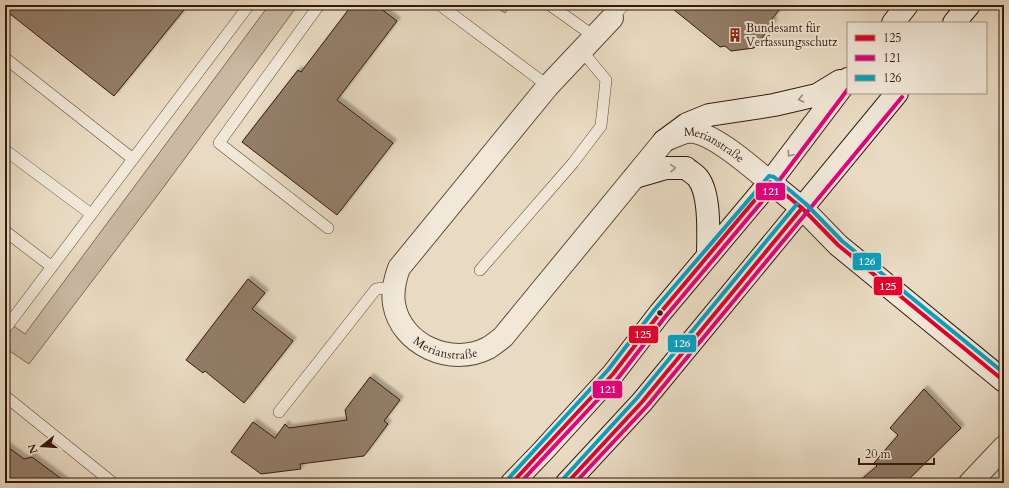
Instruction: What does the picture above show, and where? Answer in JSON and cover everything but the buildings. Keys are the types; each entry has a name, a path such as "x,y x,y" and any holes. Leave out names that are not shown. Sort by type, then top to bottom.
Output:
{"street":[{"path":"894,22 907,5"},
{"path":"955,22 968,5"},
{"name":"Merianstraße","path":"618,12 548,86 399,268 393,287 394,304 401,325 413,339 428,349 450,355 473,352 487,348 503,337 664,141 678,134 693,131 705,136 745,162 770,182"},
{"path":"664,141 687,124 709,115 774,105 817,95 847,78"},
{"path":"512,483 613,374 660,313 770,182 847,78"},
{"path":"567,483 642,402 897,94"},
{"path":"635,176 666,168 686,168 698,179 704,196 708,215 708,256"},
{"path":"770,182 802,208 838,245 1004,381"},
{"path":"970,483 1004,447"}],"lane":[{"path":"5,329 249,5"},
{"path":"318,5 219,143 328,228"},
{"path":"440,5 548,86"},
{"path":"480,270 573,163 601,126 606,80 588,44 550,5"},
{"path":"5,58 134,159"},
{"path":"5,150 91,214"},
{"path":"5,231 52,267"},
{"path":"279,412 376,289 393,287"},
{"path":"5,396 113,483"}],"shaded area":[{"path":"269,5 298,5 160,192 29,364 5,348 5,320 25,334"},
{"path":"493,5 511,5 505,13"}],"transit line":[{"name":"121","path":"520,483 618,378 665,317 775,186 847,90"},
{"name":"121","path":"575,483 647,406 902,97"},
{"name":"126","path":"508,479 608,370 655,309 769,176 774,177 806,204 842,241 1004,373"},
{"name":"125","path":"512,483 613,374 660,313 770,182"},
{"name":"125","path":"776,187 802,208 838,245 1004,381"},
{"name":"126","path":"563,479 637,398 797,204"},
{"name":"125","path":"567,483 642,402 802,208"}],"place":[{"name":"Bundesamt für Verfassungsschutz","path":"735,35"}]}
